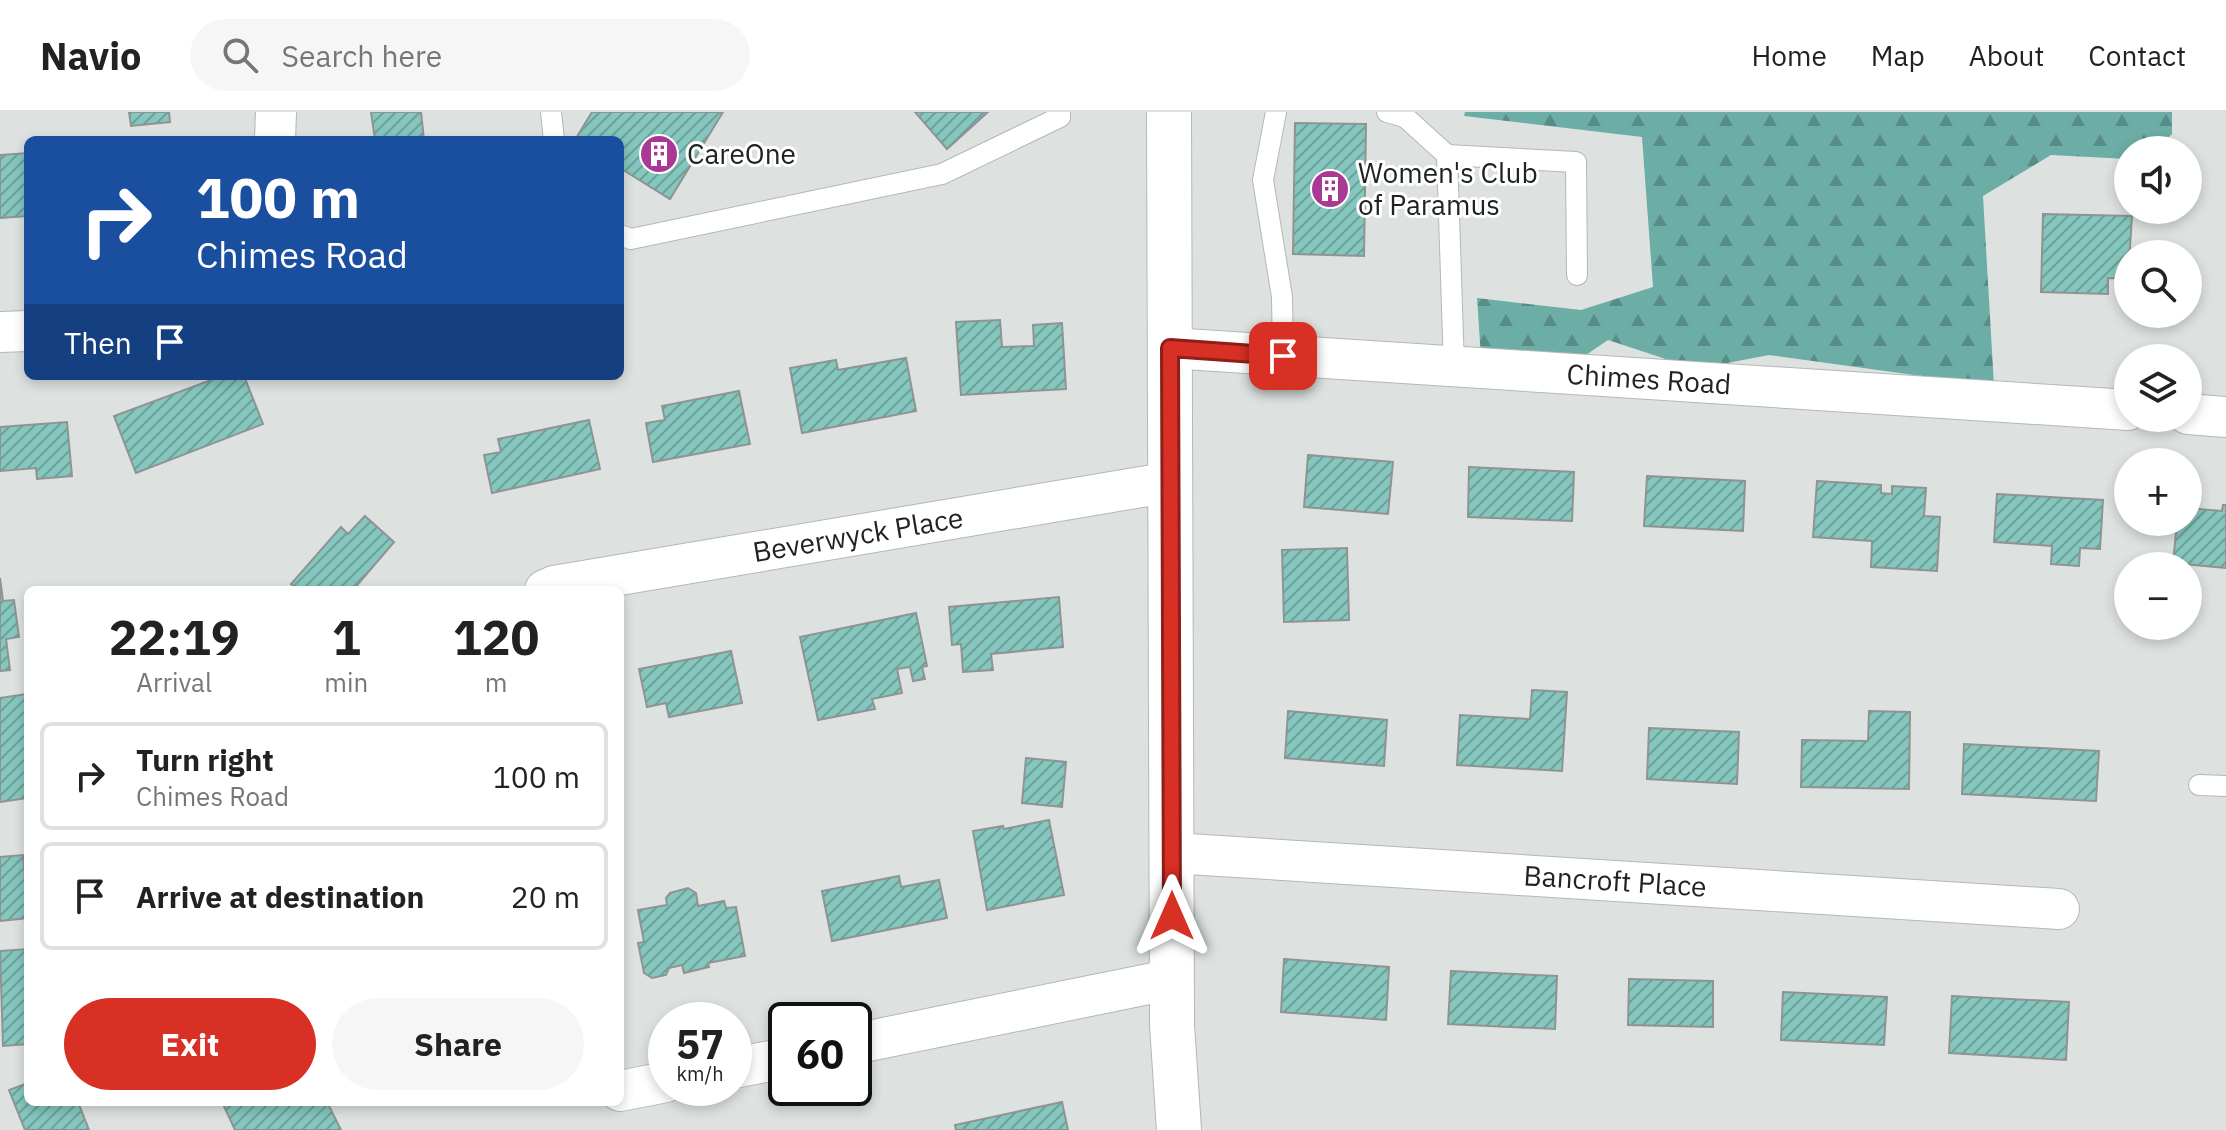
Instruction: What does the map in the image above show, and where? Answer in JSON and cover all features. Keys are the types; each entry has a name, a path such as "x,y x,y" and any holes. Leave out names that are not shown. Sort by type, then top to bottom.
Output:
{"main road":[{"path":"1169,112 1173,1050 1179,1130"}],"street":[{"path":"275,136 276,112"},
{"path":"0,332 24,331"},
{"name":"Chimes Road","path":"1170,348 2114,409"},
{"path":"2202,415 2226,417"},
{"name":"Beverwyck Place","path":"554,586 1171,482"},
{"name":"Bancroft Place","path":"1172,853 2059,909"},
{"path":"872,1040 1173,979"},
{"path":"624,1090 648,1086"}],"lane":[{"path":"551,112 554,136"},
{"path":"624,236 631,239 942,174 1060,117 1060,112"},
{"path":"1276,112 1263,180 1282,297 1283,356"},
{"path":"1387,112 1405,117 1447,155 1576,162 1577,275"},
{"path":"1447,155 1454,367"},
{"path":"2199,785 2226,786"}],"green space":[{"path":"1465,112 2172,112 2172,134 2114,136 2114,158 2051,155 1983,196 1994,386 1769,355 1696,369 1608,340 1580,359 1481,358 1477,298 1581,310 1653,287 1642,137 1464,116"}],"building":[{"path":"129,112 169,112 170,122 131,126"},
{"path":"371,112 421,112 424,136 374,136"},
{"name":"CareOne","path":"592,112 723,112 670,199 624,170 624,136 577,136"},
{"path":"915,112 988,112 947,149"},
{"name":"Women's Club of Paramus","path":"1295,123 1366,124 1364,256 1293,254"},
{"path":"24,153 24,216 0,218 0,155"},
{"path":"2043,214 2114,216 2114,224 2131,224 2130,240 2114,240 2114,278 2108,278 2108,294 2041,292"},
{"path":"1000,320 1002,347 1034,346 1033,325 1062,323 1066,389 961,395 956,322"},
{"path":"906,358 916,411 802,433 790,368 836,360 838,370"},
{"path":"211,380 246,380 263,424 136,473 114,416"},
{"path":"739,391 750,444 653,462 646,423 665,420 662,406"},
{"path":"589,420 600,469 492,493 484,455 501,452 498,439"},
{"path":"67,422 72,476 37,479 36,468 0,471 0,427"},
{"path":"1308,455 1393,462 1388,514 1304,507"},
{"path":"1469,467 1574,472 1572,521 1468,517"},
{"path":"1647,476 1745,481 1743,531 1644,526"},
{"path":"1817,481 1881,485 1881,493 1892,494 1892,486 1926,488 1924,516 1940,517 1937,571 1871,567 1872,541 1813,537"},
{"path":"1997,494 2103,500 2100,549 2080,548 2079,566 2051,564 2052,546 1994,542"},
{"path":"2223,505 2226,505 2226,568 2202,566 2202,552 2174,552 2176,536 2202,536 2202,509 2222,511"},
{"path":"365,516 394,542 356,586 291,584 341,527 348,534"},
{"path":"1347,548 1349,620 1284,622 1282,550"},
{"path":"0,578 3,601 14,600 19,637 6,639 10,670 0,671"},
{"path":"1059,597 1063,647 991,654 993,670 963,672 961,644 952,645 949,607"},
{"path":"916,613 927,666 922,667 925,679 913,681 910,667 897,669 902,693 872,699 875,709 818,720 800,637"},
{"path":"731,651 742,703 669,717 666,703 647,707 639,669"},
{"path":"1532,690 1567,692 1562,771 1457,765 1460,715 1530,719"},
{"path":"24,694 24,799 0,802 0,698"},
{"path":"1288,711 1387,720 1384,766 1285,758"},
{"path":"1869,711 1910,712 1909,789 1801,787 1802,740 1868,741"},
{"path":"1649,728 1739,732 1737,784 1647,779"},
{"path":"1964,744 2099,751 2096,801 1962,794"},
{"path":"1026,758 1066,762 1062,807 1022,803"},
{"path":"1049,820 1064,895 987,910 973,831 1003,826 1004,829"},
{"path":"23,855 24,918 0,921 0,857"},
{"path":"899,876 901,887 939,880 947,918 832,941 822,891"},
{"path":"688,888 696,893 698,906 724,901 726,908 736,907 745,956 708,963 709,967 684,973 682,965 669,968 666,975 652,978 644,973 638,943 644,942 638,910 667,905 666,898 670,893"},
{"path":"24,949 24,1044 3,1046 0,951"},
{"path":"1284,959 1389,967 1386,1020 1281,1012"},
{"path":"1451,971 1557,976 1555,1029 1448,1024"},
{"path":"1629,979 1713,981 1713,1027 1628,1025"},
{"path":"1783,992 1887,997 1884,1045 1781,1040"},
{"path":"1952,996 2069,1002 2066,1060 1949,1053"},
{"path":"24,1084 24,1106 80,1106 89,1130 25,1130 9,1090"},
{"path":"1062,1102 1068,1130 956,1130 955,1125"},
{"path":"224,1106 329,1106 341,1130 235,1130"}],"place":[{"name":"CareOne","path":"659,154"},
{"name":"Women's Club of Paramus","path":"1330,189"}],"route":[{"path":"1172,916 1170,348 1283,356"}]}
